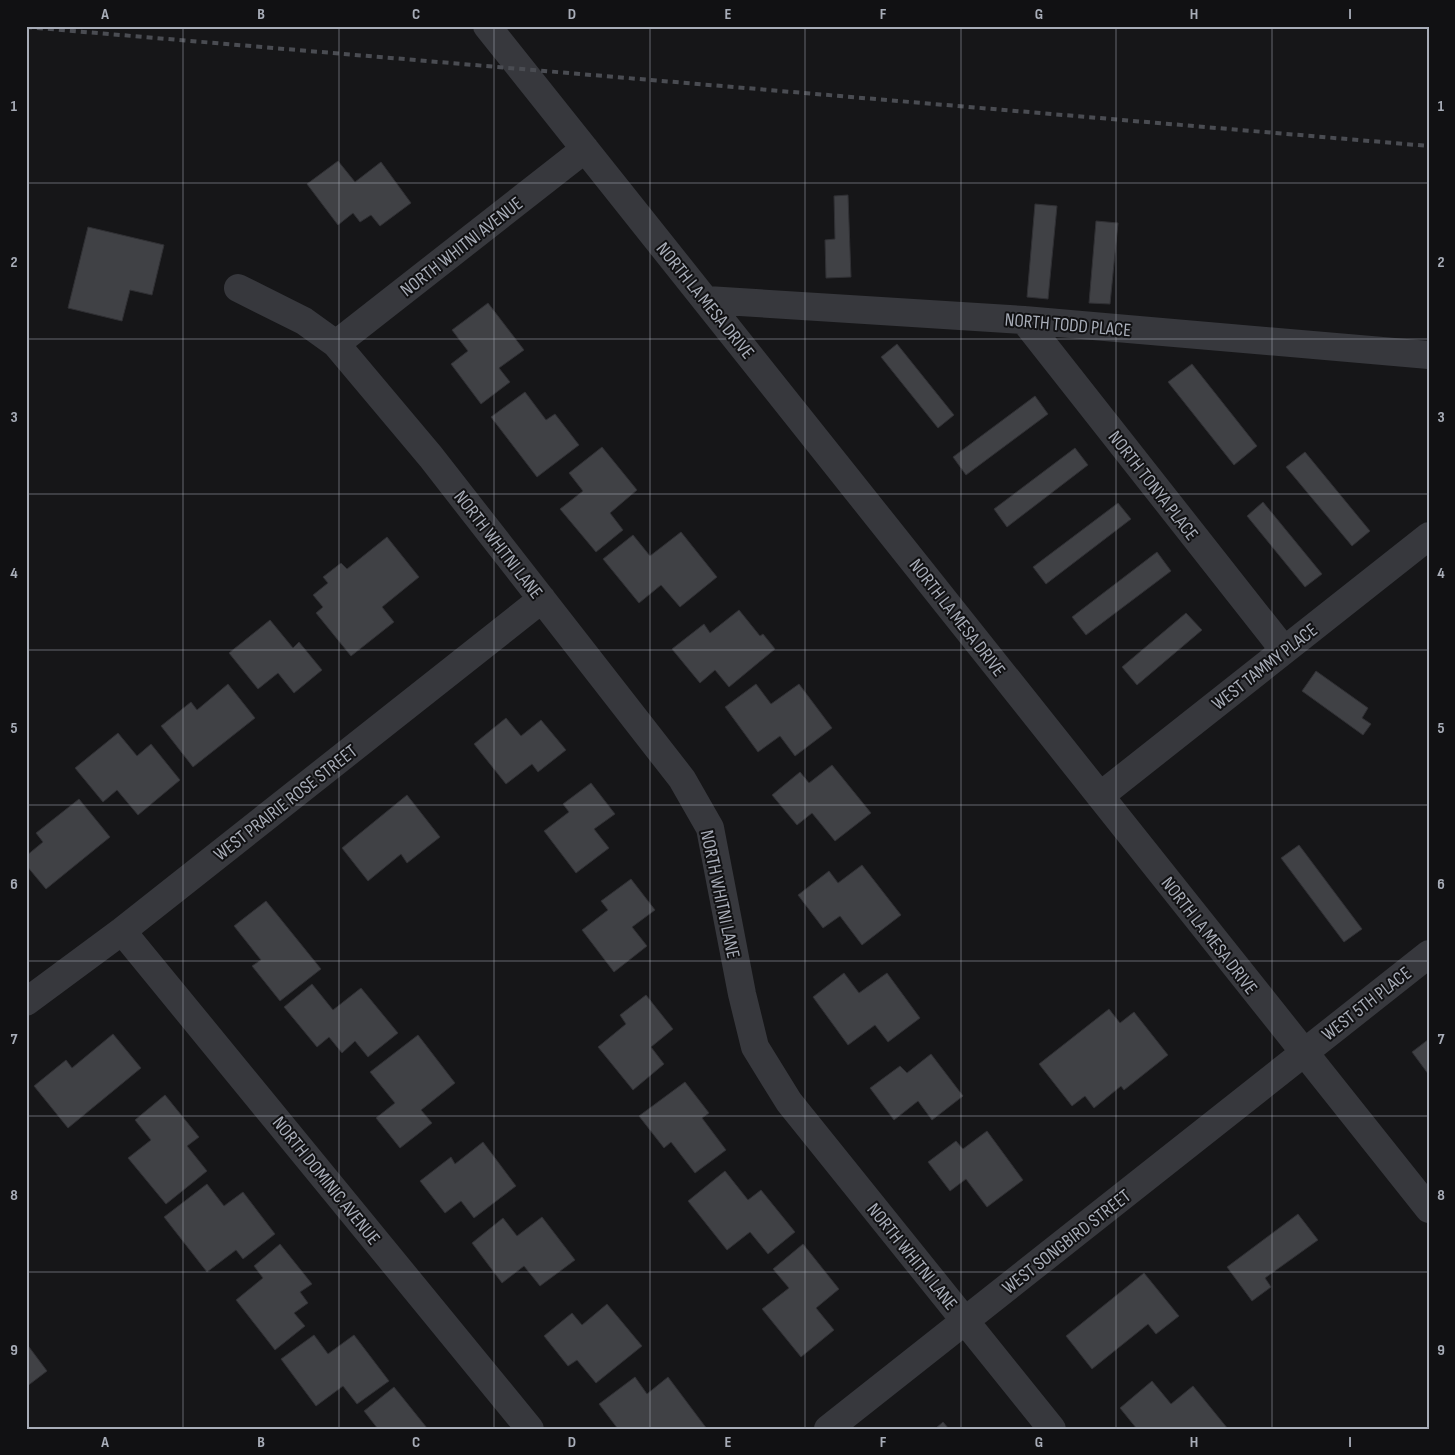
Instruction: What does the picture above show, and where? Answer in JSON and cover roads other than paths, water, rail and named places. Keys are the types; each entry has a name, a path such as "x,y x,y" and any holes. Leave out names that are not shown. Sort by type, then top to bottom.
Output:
{"street":[{"name":"NORTH LA MESA DRIVE","path":"487,26 1429,1209"},
{"name":"NORTH WHITNI AVENUE","path":"336,344 586,149"},
{"name":"NORTH WHITNI LANE","path":"238,288 304,321 336,344 432,457 682,779 710,828 742,994 755,1047 789,1102 1052,1429"},
{"name":"NORTH TODD PLACE","path":"706,300 1024,320 1429,355"},
{"name":"NORTH TONYA PLACE","path":"1024,320 1284,650"},
{"name":"WEST TAMMY PLACE","path":"1100,796 1429,536"},
{"name":"WEST PRAIRIE ROSE STREET","path":"26,1002 122,931 542,599"},
{"name":"NORTH DOMINIC AVENUE","path":"122,931 530,1429"},
{"name":"WEST 5TH PLACE","path":"1304,1053 1429,954"},
{"name":"WEST SONGBIRD STREET","path":"828,1429 1304,1053"}],"railway":[{"path":"26,27 1429,146"}]}
